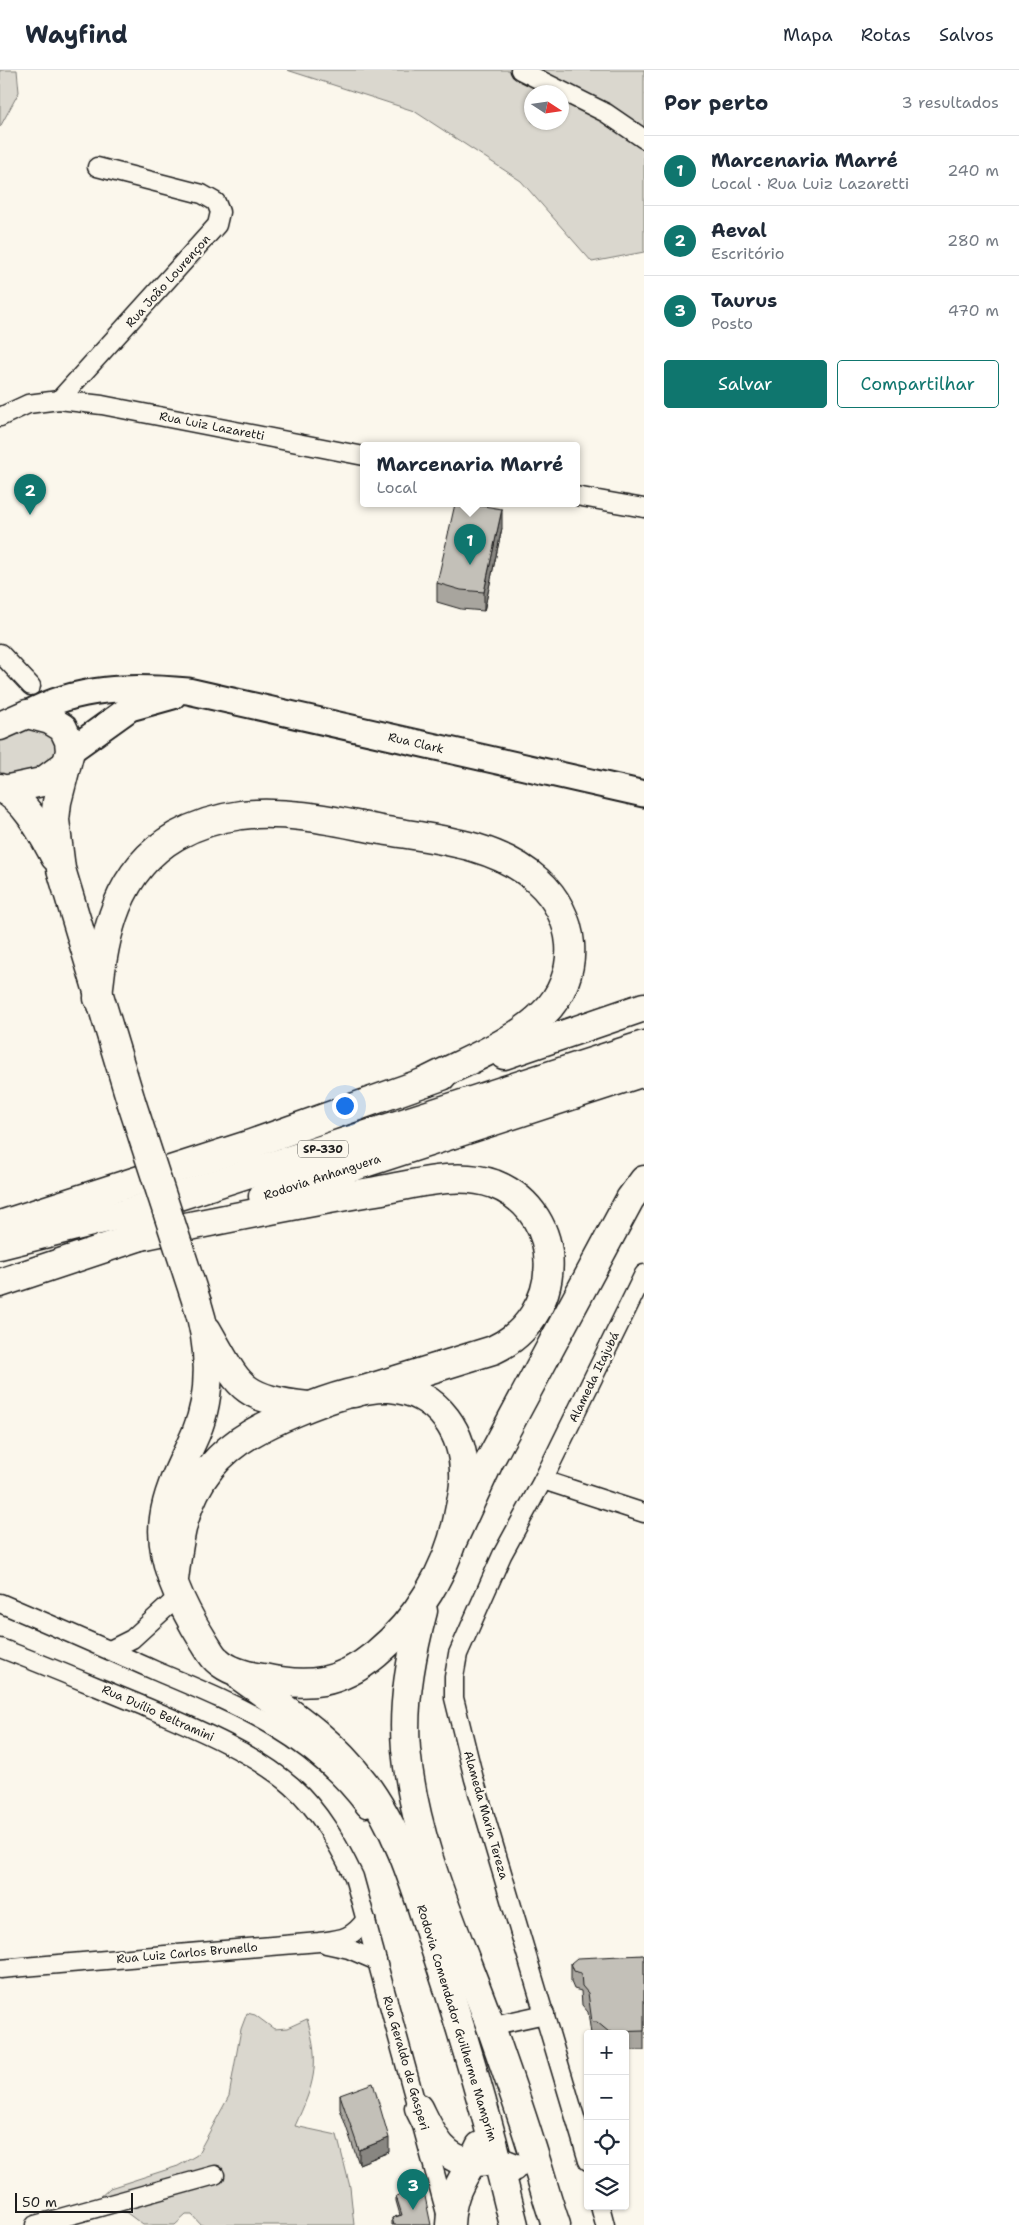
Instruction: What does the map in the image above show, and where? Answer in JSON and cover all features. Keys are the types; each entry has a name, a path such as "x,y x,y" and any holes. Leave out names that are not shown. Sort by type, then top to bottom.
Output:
{"main road":[{"path":"0,726 27,714 50,720 63,728 69,741 68,758 57,802 56,820 61,869 98,998 200,1312 234,1377 247,1391 266,1400 310,1406"},
{"path":"2,789 42,782 68,758"},
{"path":"2,789 24,807 38,827 61,869"},
{"path":"98,998 106,936 117,902 128,883 161,847 176,836 204,823 242,815 303,815 455,843 504,859 537,880 550,894 564,918 569,935 570,960 562,988 546,1012 536,1021 506,1040 425,1082"},
{"path":"0,1225 267,1138 644,1007"},
{"name":"SP-330","path":"0,1245 120,1215 644,1045"},
{"name":"Rodovia Anhanguera","path":"0,1283 644,1072"},
{"path":"136,1237 282,1207 442,1180 466,1179 484,1181 514,1195 536,1219 544,1237 548,1254 546,1291 534,1316 524,1330 510,1342 493,1350 310,1406 268,1424 233,1444 211,1467 193,1494 181,1527 177,1588"},
{"path":"200,1312 207,1375 204,1405 196,1435 171,1489 164,1519 163,1544 168,1566 190,1620 218,1662 249,1676 284,1683 308,1684 331,1681 370,1659 398,1636 428,1595 489,1462 630,1199 644,1180"},
{"path":"0,1219 55,1207"},
{"path":"354,1393 388,1388 406,1391 426,1399 443,1412 452,1424 462,1453 464,1481 454,1540"},
{"name":"Rodovia Comendador Guilherme Mamprim","path":"428,1595 411,1655 406,1711 406,1749 416,1814 430,1867 490,2026 531,2142 556,2225"},
{"name":"Rodovia Comendador Guilherme Mamprim","path":"218,1662 317,1732 365,1784 394,1837 414,1883 454,2006 488,2129 485,2161"},
{"path":"419,2108 436,2144 453,2156 485,2161 528,2175 546,2196"},
{"path":"450,2225 451,2203 454,2193 485,2161"},
{"path":"485,2161 514,2225"}],"street":[{"path":"520,70 606,113 644,139"},
{"name":"Rua João Lourençon","path":"59,400 218,226 220,212 216,202 202,194 97,167"},
{"path":"0,417 28,404 59,400"},
{"name":"Rua Luiz Lazaretti","path":"59,400 110,406 360,455"},
{"path":"580,497 644,508"},
{"path":"0,653 30,686"},
{"name":"Rua Clark","path":"27,714 47,703 122,687 188,691 644,794"},
{"name":"Rua Clark","path":"68,758 130,708 188,691"},
{"name":"Alameda Itajubá","path":"544,1480 644,1274"},
{"path":"544,1480 644,1513"},
{"name":"Alameda Maria Tereza","path":"544,1480 502,1555 458,1654 454,1698 474,1779 584,2147"},
{"path":"110,1650 132,1639 177,1588"},
{"path":"0,1603 257,1715 286,1733 338,1774 377,1823 394,1837"},
{"name":"Rua Duílio Beltramini","path":"0,1648 197,1729 246,1755 292,1786 322,1820 337,1842 354,1877 377,1961"},
{"name":"Rua Luiz Carlos Brunello","path":"0,1969 319,1942 342,1938 357,1932 366,1920"},
{"path":"319,1942 349,1949 377,1961"},
{"name":"Rua Geraldo de Gasperi","path":"377,1961 450,2225"},
{"path":"490,2026 545,2014"},
{"path":"35,2225 215,2174"},
{"path":"601,2210 605,2225"}],"shaded area":[{"path":"0,70 17,70 19,92 0,127"},
{"path":"287,70 644,70 644,252 592,262 521,181 414,111"},
{"path":"43,725 58,741 57,755 49,767 8,778 0,774 0,735"},
{"path":"247,2013 255,2015 274,2029 287,2028 307,2019 314,2049 313,2074 307,2098 295,2126 337,2135 350,2187 354,2225 201,2225 192,2215 186,2215 175,2225 143,2225 127,2213 102,2206 98,2199 110,2188 178,2166 197,2155 229,2096 241,2029"}],"building":[{"path":"454,507 502,509 484,592 461,590 437,583"},
{"path":"644,1955 644,2031 607,2030 597,2022 592,2022 588,1993 582,1986 581,1973 574,1971 571,1963 577,1958"},
{"path":"373,2083 389,2138 359,2150 340,2095"},
{"path":"423,2187 431,2225 394,2225 392,2218 402,2215 396,2196"}],"place":[{"name":"Aeval","path":"30,515"},
{"name":"Marcenaria Marré","path":"470,565"},
{"name":"Taurus","path":"413,2210"}]}
